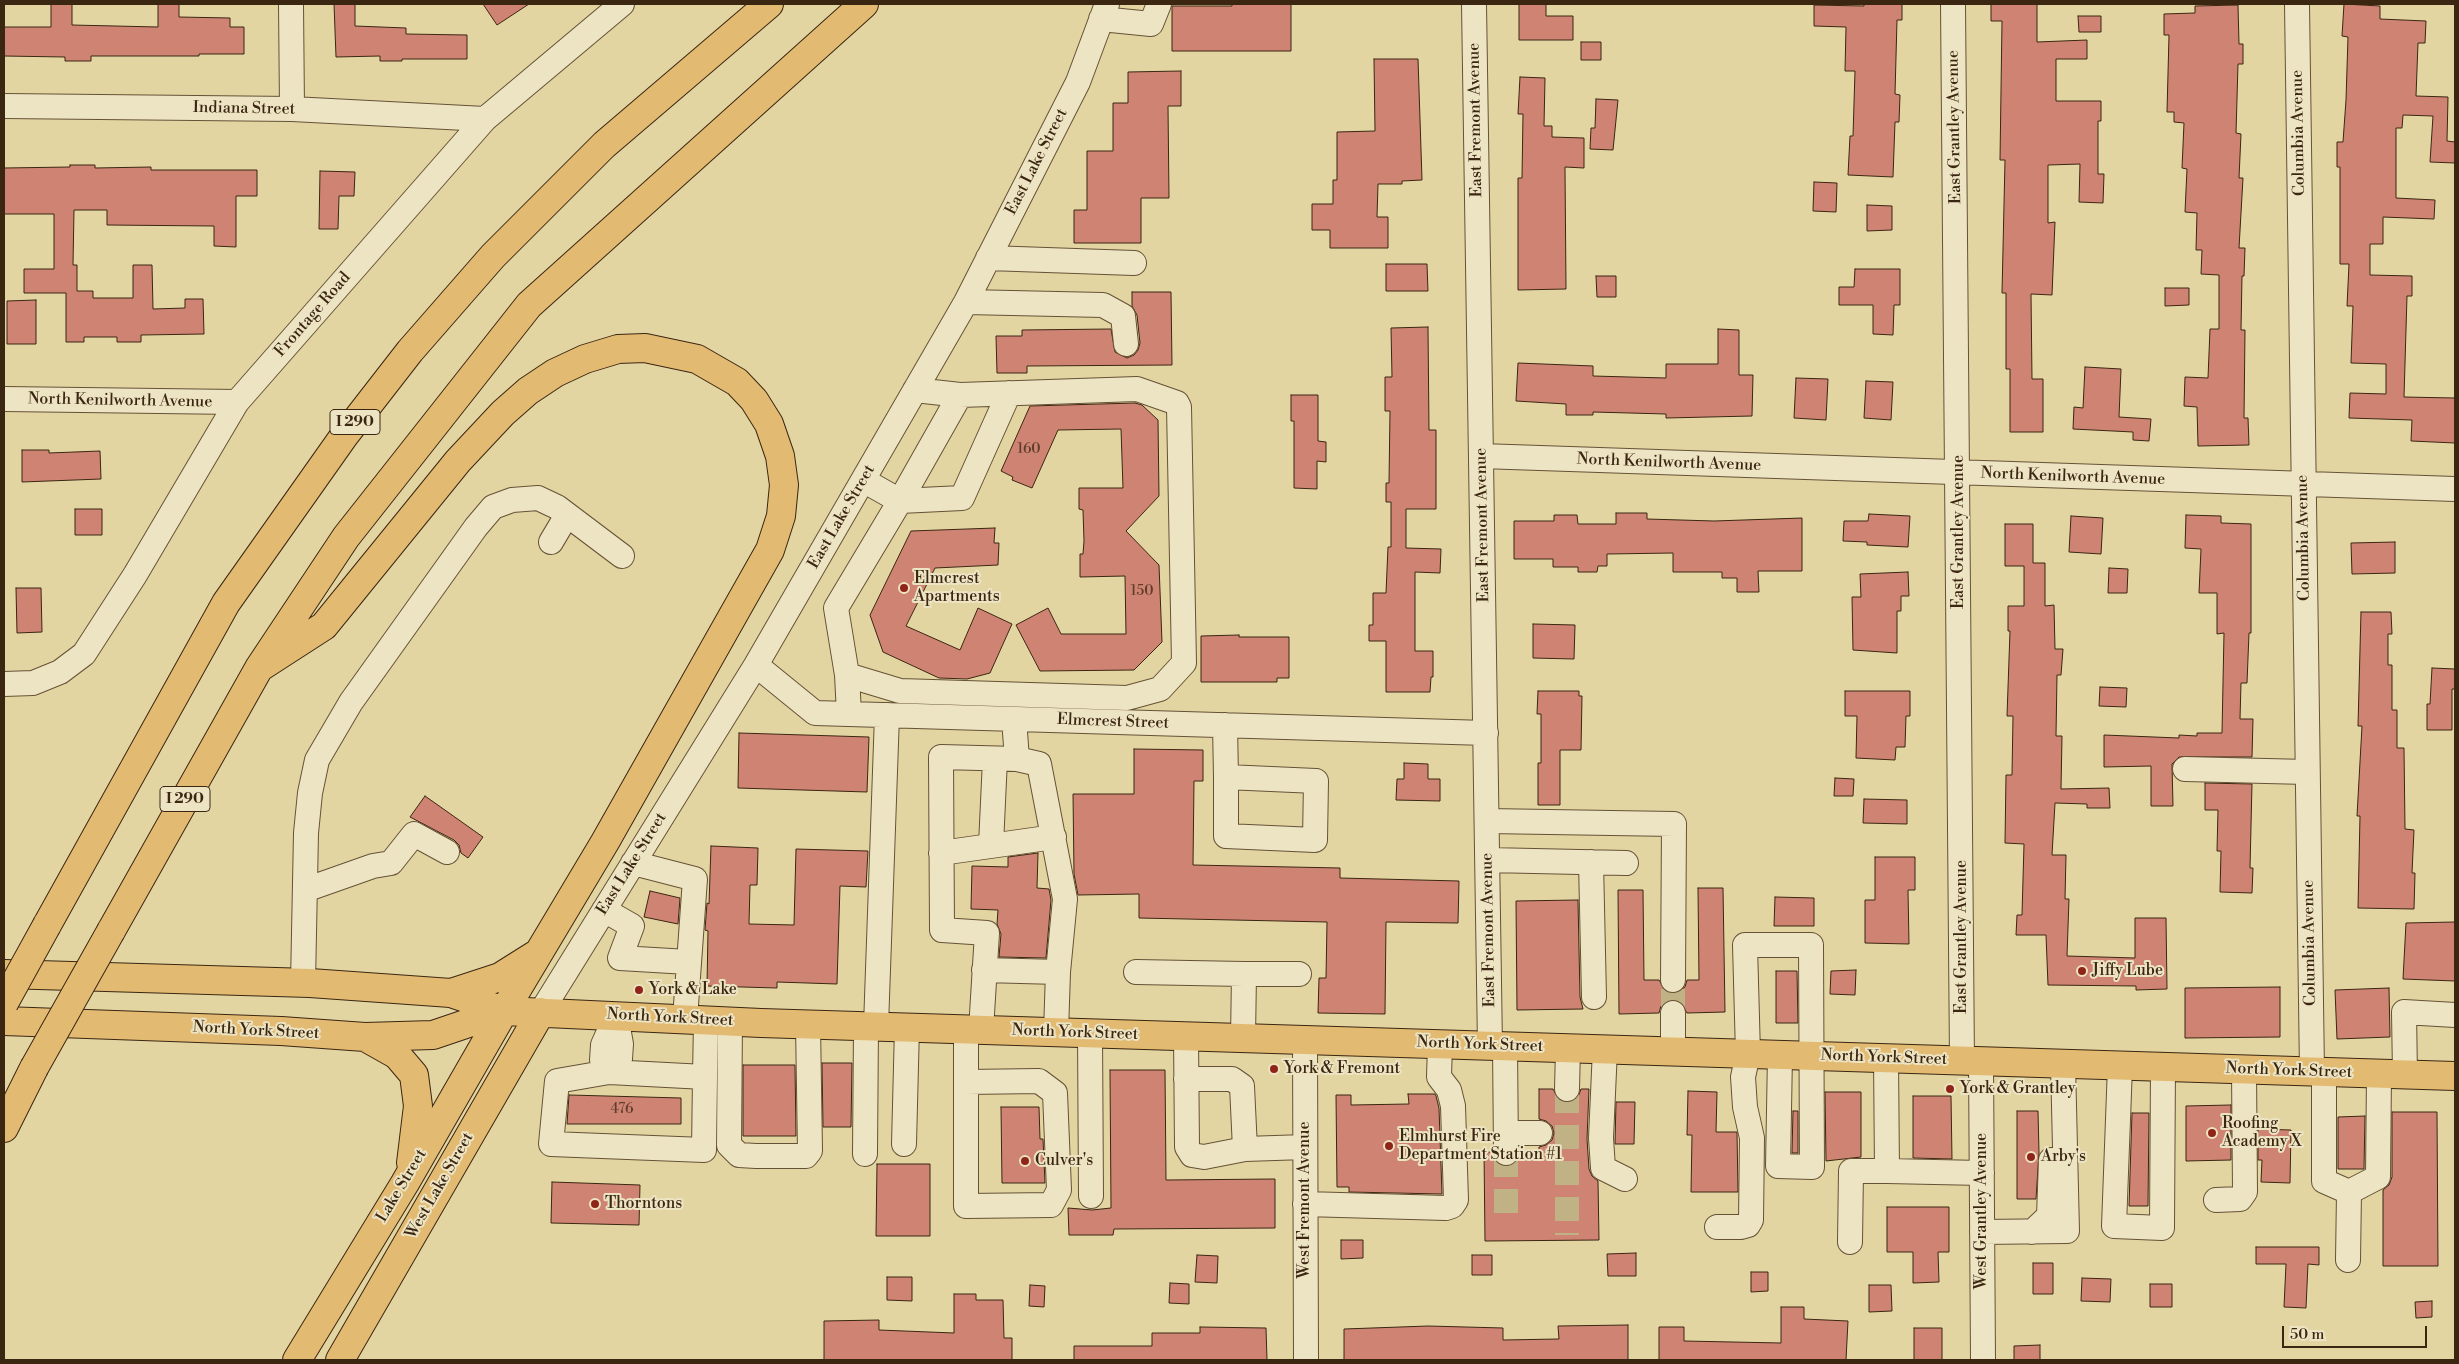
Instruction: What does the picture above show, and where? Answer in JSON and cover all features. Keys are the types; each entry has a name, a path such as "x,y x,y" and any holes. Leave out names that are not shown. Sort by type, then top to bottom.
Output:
{"main road":[{"name":"I 290","path":"4,1003 226,603 344,436 410,351 493,256 604,145 769,4"},
{"name":"I 290","path":"4,1118 259,668 346,537 529,305 864,4"},
{"name":"Lake Street","path":"259,668 324,626 458,461 503,413 528,391 555,373 585,359 618,349 645,348 697,359 738,382 754,400 769,424 780,456 784,485 781,508 770,550 610,833 504,1011 405,1184 297,1360"},
{"path":"451,993 500,977 539,952"},
{"name":"North York Street","path":"4,974 303,983 451,993 504,1011 707,1020 2455,1076"},
{"name":"North York Street","path":"4,1021 281,1031 365,1037 433,1035 504,1011"},
{"name":"West Lake Street","path":"340,1360 541,1012"},
{"path":"365,1037 397,1056 414,1074 418,1106 411,1163 405,1184"},
{"path":"4,1128 34,1068"}],"street":[{"path":"290,4 292,109"},
{"name":"Frontage Road","path":"4,684 33,683 60,672 84,654 130,583 237,402 485,119 622,4"},
{"path":"1104,11 1151,24 1159,4"},
{"name":"East Fremont Avenue","path":"1474,4 1487,821 1498,1046 1506,1143 1540,1133"},
{"name":"East Grantley Avenue","path":"1953,4 1958,473 1972,1061"},
{"name":"Columbia Avenue","path":"2297,4 2307,772 2318,1072 2324,1181 2349,1192"},
{"name":"East Lake Street","path":"541,1012 756,665 966,302 1078,82 1104,11"},
{"name":"Indiana Street","path":"4,106 292,109 485,119"},
{"path":"988,258 1134,263"},
{"path":"966,302 1103,304 1123,316 1126,344"},
{"path":"847,675 900,691 1127,698 1160,689 1184,663 1180,407 1177,403 1137,389 960,395 915,390"},
{"path":"863,480 900,501 962,498 1009,393"},
{"path":"849,714 847,675 836,608 960,395"},
{"name":"North Kenilworth Avenue","path":"4,400 237,402"},
{"name":"North Kenilworth Avenue","path":"1482,456 2455,489"},
{"path":"303,983 307,817 317,760 351,702 471,535 493,507 512,500 538,498 567,515 622,556"},
{"path":"551,542 567,515"},
{"name":"Elmcrest Street","path":"756,665 815,713 1486,733"},
{"path":"1160,689 1171,724"},
{"path":"866,1154 887,715"},
{"path":"991,845 1014,719"},
{"path":"1226,725 1226,777"},
{"path":"966,1082 1040,1081 1055,1094 1060,1190 1051,1205 966,1206 966,1082 984,970 987,933 942,930 941,757 1006,759 1039,764 1065,899 1058,972 1056,1032"},
{"path":"2185,769 2307,772"},
{"path":"1487,821 1674,824 1673,980"},
{"path":"304,890 373,866 391,863 414,834 447,852"},
{"path":"941,853 1054,837"},
{"path":"1488,860 1626,863"},
{"path":"1591,862 1594,997"},
{"path":"633,863 695,879 688,962 707,1020 729,1145 739,1155 806,1156 810,1151 808,1024"},
{"path":"604,910 632,926 620,958 688,962"},
{"path":"1717,1227 1741,1227 1748,1225 1751,1220 1752,1138 1745,1107 1743,1077 1748,1054 1745,945 1811,945 1812,1167 1778,1166 1780,1055"},
{"path":"984,970 1058,972"},
{"path":"1136,972 1299,974"},
{"path":"1242,1038 1244,974"},
{"path":"2348,1260 2349,1192 2378,1177 2392,1074 2404,1012 2455,1015"},
{"path":"1672,1013 1673,1052"},
{"path":"609,1072 620,1059 621,1044 616,1016"},
{"path":"705,1077 609,1072 557,1081 551,1144 704,1150 707,1020"},
{"path":"904,1144 907,1027"},
{"path":"1090,1033 1091,1196"},
{"path":"1186,1036 1187,1147 1192,1155 1204,1157 1245,1150 1305,1147"},
{"name":"West Fremont Avenue","path":"1305,1039 1306,1360"},
{"path":"1305,1204 1446,1208 1452,1206 1456,1200 1453,1106 1448,1090 1439,1077 1440,1044"},
{"path":"1568,1048 1568,1089"},
{"path":"1605,1049 1601,1138 1604,1168 1624,1179"},
{"path":"1886,1058 1887,1170"},
{"name":"West Grantley Avenue","path":"1972,1061 1982,1173 1983,1360"},
{"path":"1982,1232 2067,1231 2064,1064"},
{"path":"2120,1066 2114,1226 2162,1228 2163,1067"},
{"path":"2216,1200 2240,1199 2245,1192 2244,1070"},
{"path":"1186,1079 1232,1080 1242,1086 1245,1150"},
{"path":"2032,1232 2049,1216 2053,1136 2065,1124"},
{"path":"1850,1242 1851,1171 1887,1170 1982,1173"}],"building":[{"path":"51,4 72,4 72,25 158,27 158,4 179,4 179,17 230,18 230,27 244,27 244,54 91,56 91,61 65,61 65,57 4,56 4,27 51,27"},
{"path":"334,4 355,4 355,26 406,28 406,34 467,35 467,59 380,61 380,56 336,57"},
{"path":"483,4 529,4 497,25"},
{"path":"1232,4 1291,4 1291,51 1172,51 1172,6 1232,6"},
{"path":"1519,4 1546,4 1546,16 1573,16 1573,40 1519,40"},
{"path":"1864,4 1902,4 1902,20 1897,20 1895,94 1900,95 1899,122 1895,122 1893,177 1848,175 1850,136 1853,136 1855,71 1845,71 1846,27 1814,26 1814,5 1864,6"},
{"path":"1991,4 2037,4 2037,42 2087,40 2087,59 2056,59 2056,101 2101,101 2101,121 2098,121 2098,174 2104,174 2103,203 2079,202 2080,164 2048,165 2048,223 2055,222 2052,295 2031,294 2032,379 2043,379 2043,432 2010,432 2010,369 2006,369 2006,293 2002,293 2005,160 2000,160 2002,21 1991,21"},
{"path":"2344,4 2380,6 2380,19 2426,21 2425,43 2418,43 2416,96 2448,97 2447,141 2455,142 2455,163 2430,162 2433,116 2403,115 2402,128 2396,128 2396,198 2435,200 2434,219 2383,217 2383,244 2370,244 2370,275 2412,276 2412,296 2407,296 2404,397 2455,398 2455,443 2411,441 2412,420 2349,418 2350,393 2386,394 2386,364 2351,363 2353,306 2347,306 2349,264 2340,264 2340,167 2337,167 2337,142 2343,142 2346,100 2348,37 2342,36"},
{"path":"2238,5 2239,44 2243,44 2243,64 2238,64 2236,133 2241,134 2239,178 2243,178 2239,248 2245,248 2244,276 2242,276 2241,330 2245,330 2244,418 2248,418 2249,445 2198,446 2197,407 2184,406 2185,377 2208,378 2210,329 2219,329 2219,275 2201,274 2202,250 2196,250 2197,213 2185,212 2187,169 2182,168 2184,123 2174,122 2174,112 2167,112 2169,35 2164,35 2164,14 2195,13 2195,6"},
{"path":"2078,16 2101,16 2101,32 2079,32"},
{"path":"1581,42 1601,42 1601,60 1581,60"},
{"path":"1374,59 1418,59 1422,180 1402,181 1402,184 1378,184 1377,217 1388,217 1388,248 1330,248 1330,230 1312,230 1312,204 1333,204 1333,180 1337,180 1337,132 1375,131"},
{"path":"1181,71 1181,106 1168,106 1169,198 1141,198 1141,243 1074,243 1074,210 1087,210 1087,151 1113,151 1113,103 1128,103 1128,72"},
{"path":"1520,77 1545,78 1544,126 1552,126 1552,137 1584,138 1584,168 1565,167 1566,289 1518,290 1518,178 1522,178 1523,114 1518,114"},
{"path":"1596,99 1618,100 1613,150 1590,149 1591,128 1595,128"},
{"path":"70,165 95,165 95,168 151,167 151,170 257,170 257,196 236,196 236,247 214,246 214,226 107,225 107,210 74,210 73,265 77,265 77,291 93,291 93,298 133,298 133,265 152,265 153,309 185,308 185,299 203,299 204,334 141,335 141,342 117,342 117,337 84,337 84,342 66,342 66,293 24,293 24,269 54,269 54,214 4,214 4,168 70,167"},
{"path":"320,171 355,172 354,196 339,196 338,229 319,229"},
{"path":"1814,182 1837,183 1836,212 1813,211"},
{"path":"1867,205 1892,206 1892,230 1867,231"},
{"path":"1386,264 1427,264 1428,291 1386,291"},
{"path":"1855,269 1900,269 1900,305 1894,305 1893,335 1873,334 1873,305 1839,305 1839,287 1854,287"},
{"path":"1596,276 1616,276 1616,297 1597,297"},
{"path":"2165,288 2189,288 2189,305 2165,306"},
{"path":"1132,292 1171,292 1172,365 1027,366 1027,373 997,373 996,336 1022,336 1022,330 1111,329 1115,352 1127,358 1134,355 1140,343 1137,315 1132,306"},
{"path":"36,300 36,344 7,344 7,301"},
{"path":"1428,327 1429,430 1436,430 1436,509 1406,509 1406,548 1441,549 1440,573 1415,572 1415,651 1433,651 1433,677 1431,677 1430,692 1386,692 1386,641 1369,641 1369,625 1373,625 1373,593 1386,593 1388,547 1391,547 1391,502 1386,502 1386,483 1389,483 1390,411 1385,411 1385,377 1392,377 1391,328"},
{"path":"1718,329 1739,330 1739,375 1753,375 1752,416 1666,418 1666,414 1593,412 1593,415 1566,415 1566,404 1516,401 1518,363 1593,366 1593,376 1666,378 1666,364 1718,364"},
{"path":"2085,367 2121,369 2119,417 2151,419 2149,441 2133,440 2133,432 2073,429 2074,407 2083,408"},
{"path":"1796,378 1828,379 1826,420 1794,418"},
{"path":"1866,381 1893,382 1891,420 1864,418"},
{"path":"1291,395 1318,395 1318,441 1326,442 1326,462 1317,461 1317,489 1294,488 1294,421 1291,421"},
{"path":"1135,403 1142,405 1158,420 1159,496 1126,531 1159,565 1162,642 1134,670 1040,671 1016,625 1048,608 1061,634 1126,634 1125,576 1080,577 1080,554 1083,554 1084,541 1083,510 1079,509 1079,488 1123,488 1121,429 1058,430 1032,488 1012,480 1013,477 1001,471 1030,406"},
{"path":"22,450 49,450 49,453 100,451 101,479 22,482"},
{"path":"75,509 102,509 102,535 75,535"},
{"path":"1616,513 1647,513 1647,519 1714,521 1802,518 1802,571 1758,571 1759,592 1737,592 1737,578 1722,578 1722,572 1673,572 1673,553 1607,554 1607,566 1598,566 1597,572 1578,572 1578,567 1553,567 1553,559 1514,559 1514,521 1554,521 1554,515 1577,515 1578,524 1616,524"},
{"path":"1869,514 1910,516 1908,547 1867,545 1867,542 1843,541 1844,521 1868,521"},
{"path":"2186,515 2221,516 2221,523 2251,524 2251,633 2249,633 2247,683 2241,683 2240,719 2253,719 2252,757 2179,757 2172,764 2173,806 2151,806 2151,766 2104,767 2104,735 2179,738 2179,735 2197,736 2197,733 2222,733 2224,633 2217,634 2217,593 2199,593 2201,549 2185,548"},
{"path":"2071,516 2103,518 2101,554 2069,552"},
{"path":"2005,524 2033,524 2033,563 2045,563 2045,606 2054,605 2055,649 2063,649 2061,675 2057,675 2056,736 2062,736 2061,789 2109,788 2110,808 2087,808 2087,804 2055,803 2052,855 2066,855 2065,899 2069,899 2067,956 2135,958 2135,918 2166,918 2167,989 2136,990 2136,986 2048,985 2046,935 2016,935 2017,915 2022,915 2024,844 2005,843 2006,775 2012,775 2013,716 2007,716 2010,631 2008,631 2008,606 2024,606 2024,566 2005,566"},
{"name":"Elmcrest Apartments","path":"995,528 994,543 999,543 998,565 935,568 906,626 960,650 978,608 1012,624 990,673 967,679 939,678 883,652 870,615 911,531"},
{"path":"2395,542 2395,573 2352,574 2351,543"},
{"path":"2109,568 2128,569 2127,593 2108,593"},
{"path":"1908,572 1909,596 1901,596 1901,611 1897,611 1897,653 1853,650 1852,597 1861,597 1860,574"},
{"path":"16,588 41,588 42,632 17,633"},
{"path":"2361,612 2391,612 2392,634 2388,634 2388,665 2392,665 2392,710 2397,710 2397,748 2404,748 2405,829 2414,830 2412,873 2415,873 2414,909 2358,908 2360,816 2357,816 2362,726 2358,726"},
{"path":"1533,624 1575,625 1574,659 1533,658"},
{"path":"1239,635 1239,637 1289,637 1289,678 1277,678 1277,682 1201,682 1201,636"},
{"path":"2432,668 2455,669 2455,689 2452,689 2452,730 2427,730 2427,704 2430,704"},
{"path":"2100,687 2127,688 2126,707 2099,706"},
{"path":"1538,691 1579,691 1579,696 1582,696 1581,750 1560,750 1560,805 1538,805 1538,763 1541,763 1541,714 1537,714"},
{"path":"1845,691 1910,691 1910,716 1906,716 1905,747 1896,747 1895,760 1856,758 1857,716 1845,716"},
{"path":"739,733 869,737 867,792 738,788"},
{"path":"1134,749 1203,750 1203,781 1194,781 1193,865 1340,868 1340,878 1459,881 1458,923 1386,922 1385,1014 1318,1013 1319,978 1326,978 1327,922 1139,918 1139,894 1078,895 1074,874 1073,794 1134,794"},
{"path":"1404,763 1428,764 1428,779 1440,779 1440,801 1396,800 1397,779 1404,779"},
{"path":"1835,778 1854,779 1853,796 1834,796"},
{"path":"2205,783 2252,784 2250,868 2253,868 2252,893 2220,892 2221,851 2217,851 2218,810 2205,810"},
{"path":"425,796 483,837 468,858 461,853 459,845 454,840 410,817"},
{"path":"1864,799 1907,800 1907,824 1863,823"},
{"path":"711,846 758,848 757,885 750,885 749,924 794,925 796,849 868,851 866,887 840,886 837,984 777,982 777,988 707,986 708,931 705,930 707,903 709,904"},
{"path":"1038,853 1037,888 1049,889 1051,900 1046,958 999,957 1001,934 997,924 998,910 971,909 972,866 1008,867 1008,857"},
{"path":"1875,857 1915,857 1915,890 1908,890 1909,944 1865,943 1865,900 1875,900"},
{"path":"1698,888 1723,888 1725,1012 1687,1013 1680,1001 1673,999 1661,1006 1659,1013 1619,1014 1618,890 1643,890 1644,980 1659,980 1666,992 1673,994 1685,987 1687,980 1699,980"},
{"path":"650,891 680,898 678,924 644,917"},
{"path":"1775,897 1814,898 1814,926 1774,926"},
{"path":"1578,900 1580,997 1583,1009 1517,1010 1516,901"},
{"path":"2455,922 2455,981 2403,979 2406,923"},
{"path":"1856,970 1855,995 1830,994 1831,971"},
{"path":"1776,971 1797,971 1798,1023 1776,1023"},
{"path":"2280,987 2280,1037 2185,1038 2185,988"},
{"path":"2389,988 2390,1037 2337,1039 2335,990"},
{"path":"822,1063 852,1063 851,1127 823,1127"},
{"path":"743,1065 795,1065 796,1136 743,1136"},
{"path":"1110,1070 1165,1070 1166,1180 1275,1179 1275,1228 1114,1229 1113,1235 1069,1235 1068,1208 1092,1210 1111,1208"},
{"path":"1539,1089 1553,1089 1559,1100 1567,1103 1578,1097 1581,1089 1589,1089 1587,1139 1589,1169 1592,1176 1598,1181 1599,1240 1485,1241 1484,1152 1492,1152 1494,1160 1500,1165 1507,1167 1518,1160 1520,1152 1539,1152 1539,1147 1546,1145 1552,1140 1554,1133 1552,1126 1546,1121 1539,1119"},
{"path":"1688,1091 1717,1092 1716,1132 1737,1132 1738,1192 1691,1192 1692,1135 1687,1135"},
{"path":"1825,1092 1861,1092 1861,1157 1826,1161"},
{"name":"Elmhurst Fire Department Station #1","path":"1408,1094 1435,1094 1436,1096 1439,1108 1442,1194 1349,1192 1349,1187 1337,1187 1336,1095 1351,1095 1351,1105 1409,1104"},
{"path":"569,1095 681,1098 681,1124 567,1124"},
{"path":"1913,1096 1951,1096 1952,1159 1913,1158"},
{"path":"1616,1102 1635,1102 1634,1144 1615,1144"},
{"name":"Roofing Academy X","path":"2231,1105 2231,1160 2186,1161 2186,1106"},
{"name":"Culver's","path":"1001,1107 1039,1107 1040,1139 1043,1139 1045,1183 1002,1183"},
{"path":"1793,1111 1798,1111 1798,1153 1792,1153"},
{"name":"Arby's","path":"2017,1111 2038,1111 2039,1153 2036,1199 2017,1199"},
{"path":"2392,1112 2437,1112 2438,1266 2383,1266 2383,1190 2389,1185 2392,1177"},
{"path":"2132,1113 2149,1113 2148,1206 2129,1206"},
{"path":"2365,1116 2364,1169 2338,1169 2338,1117"},
{"path":"2258,1129 2291,1130 2290,1183 2261,1182 2262,1160 2258,1160"},
{"path":"877,1164 930,1164 930,1236 876,1236"},
{"name":"Thorntons","path":"552,1182 640,1185 639,1225 551,1223"},
{"path":"1887,1207 1949,1207 1949,1252 1938,1252 1939,1282 1913,1283 1913,1252 1887,1252"},
{"path":"1341,1240 1363,1240 1363,1258 1341,1259"},
{"path":"2256,1247 2319,1247 2319,1265 2308,1264 2306,1308 2284,1307 2286,1264 2256,1264"},
{"path":"1636,1253 1636,1276 1608,1276 1607,1254"},
{"path":"1197,1255 1218,1256 1217,1283 1195,1282"},
{"path":"1472,1255 1492,1255 1492,1275 1472,1275"},
{"path":"2033,1263 2053,1263 2053,1294 2033,1294"},
{"path":"1751,1272 1768,1272 1768,1291 1751,1292"},
{"path":"887,1277 912,1277 912,1301 887,1300"},
{"path":"2082,1278 2111,1279 2110,1302 2081,1301"},
{"path":"1170,1283 1189,1284 1189,1304 1169,1303"},
{"path":"2150,1284 2172,1284 2172,1307 2150,1307"},
{"path":"1030,1285 1045,1286 1044,1307 1029,1306"},
{"path":"1869,1285 1891,1285 1892,1311 1869,1312"},
{"path":"954,1294 976,1294 976,1300 1003,1300 1004,1338 1012,1338 1012,1360 824,1360 824,1321 879,1320 879,1330 954,1333"},
{"path":"2432,1301 2432,1317 2416,1318 2415,1302"},
{"path":"1781,1307 1804,1307 1804,1319 1848,1321 1846,1360 1659,1360 1659,1327 1684,1327 1684,1341 1781,1343"},
{"path":"1628,1325 1628,1360 1344,1360 1344,1329 1428,1326 1503,1328 1503,1340 1559,1339 1558,1326"},
{"path":"1200,1327 1266,1328 1267,1360 1074,1360 1074,1346 1152,1346 1152,1333 1200,1333"},
{"path":"1914,1328 1942,1328 1942,1360 1914,1360"},
{"path":"2040,1345 2040,1360 2014,1360 2014,1346"}],"tunnel":[{"path":"1673,980 1673,1013"},
{"path":"1567,1089 1567,1235"},
{"path":"1506,1153 1506,1222"}],"place":[{"name":"Elmcrest Apartments","path":"904,588"},
{"name":"Jiffy Lube","path":"2082,971"},
{"name":"York & Lake","path":"639,990"},
{"name":"York & Fremont","path":"1274,1069"},
{"name":"York & Grantley","path":"1950,1089"},
{"name":"Roofing Academy X","path":"2212,1133"},
{"name":"Elmhurst Fire Department Station #1","path":"1389,1146"},
{"name":"Arby's","path":"2031,1157"},
{"name":"Culver's","path":"1025,1161"},
{"name":"Thorntons","path":"595,1204"}]}
